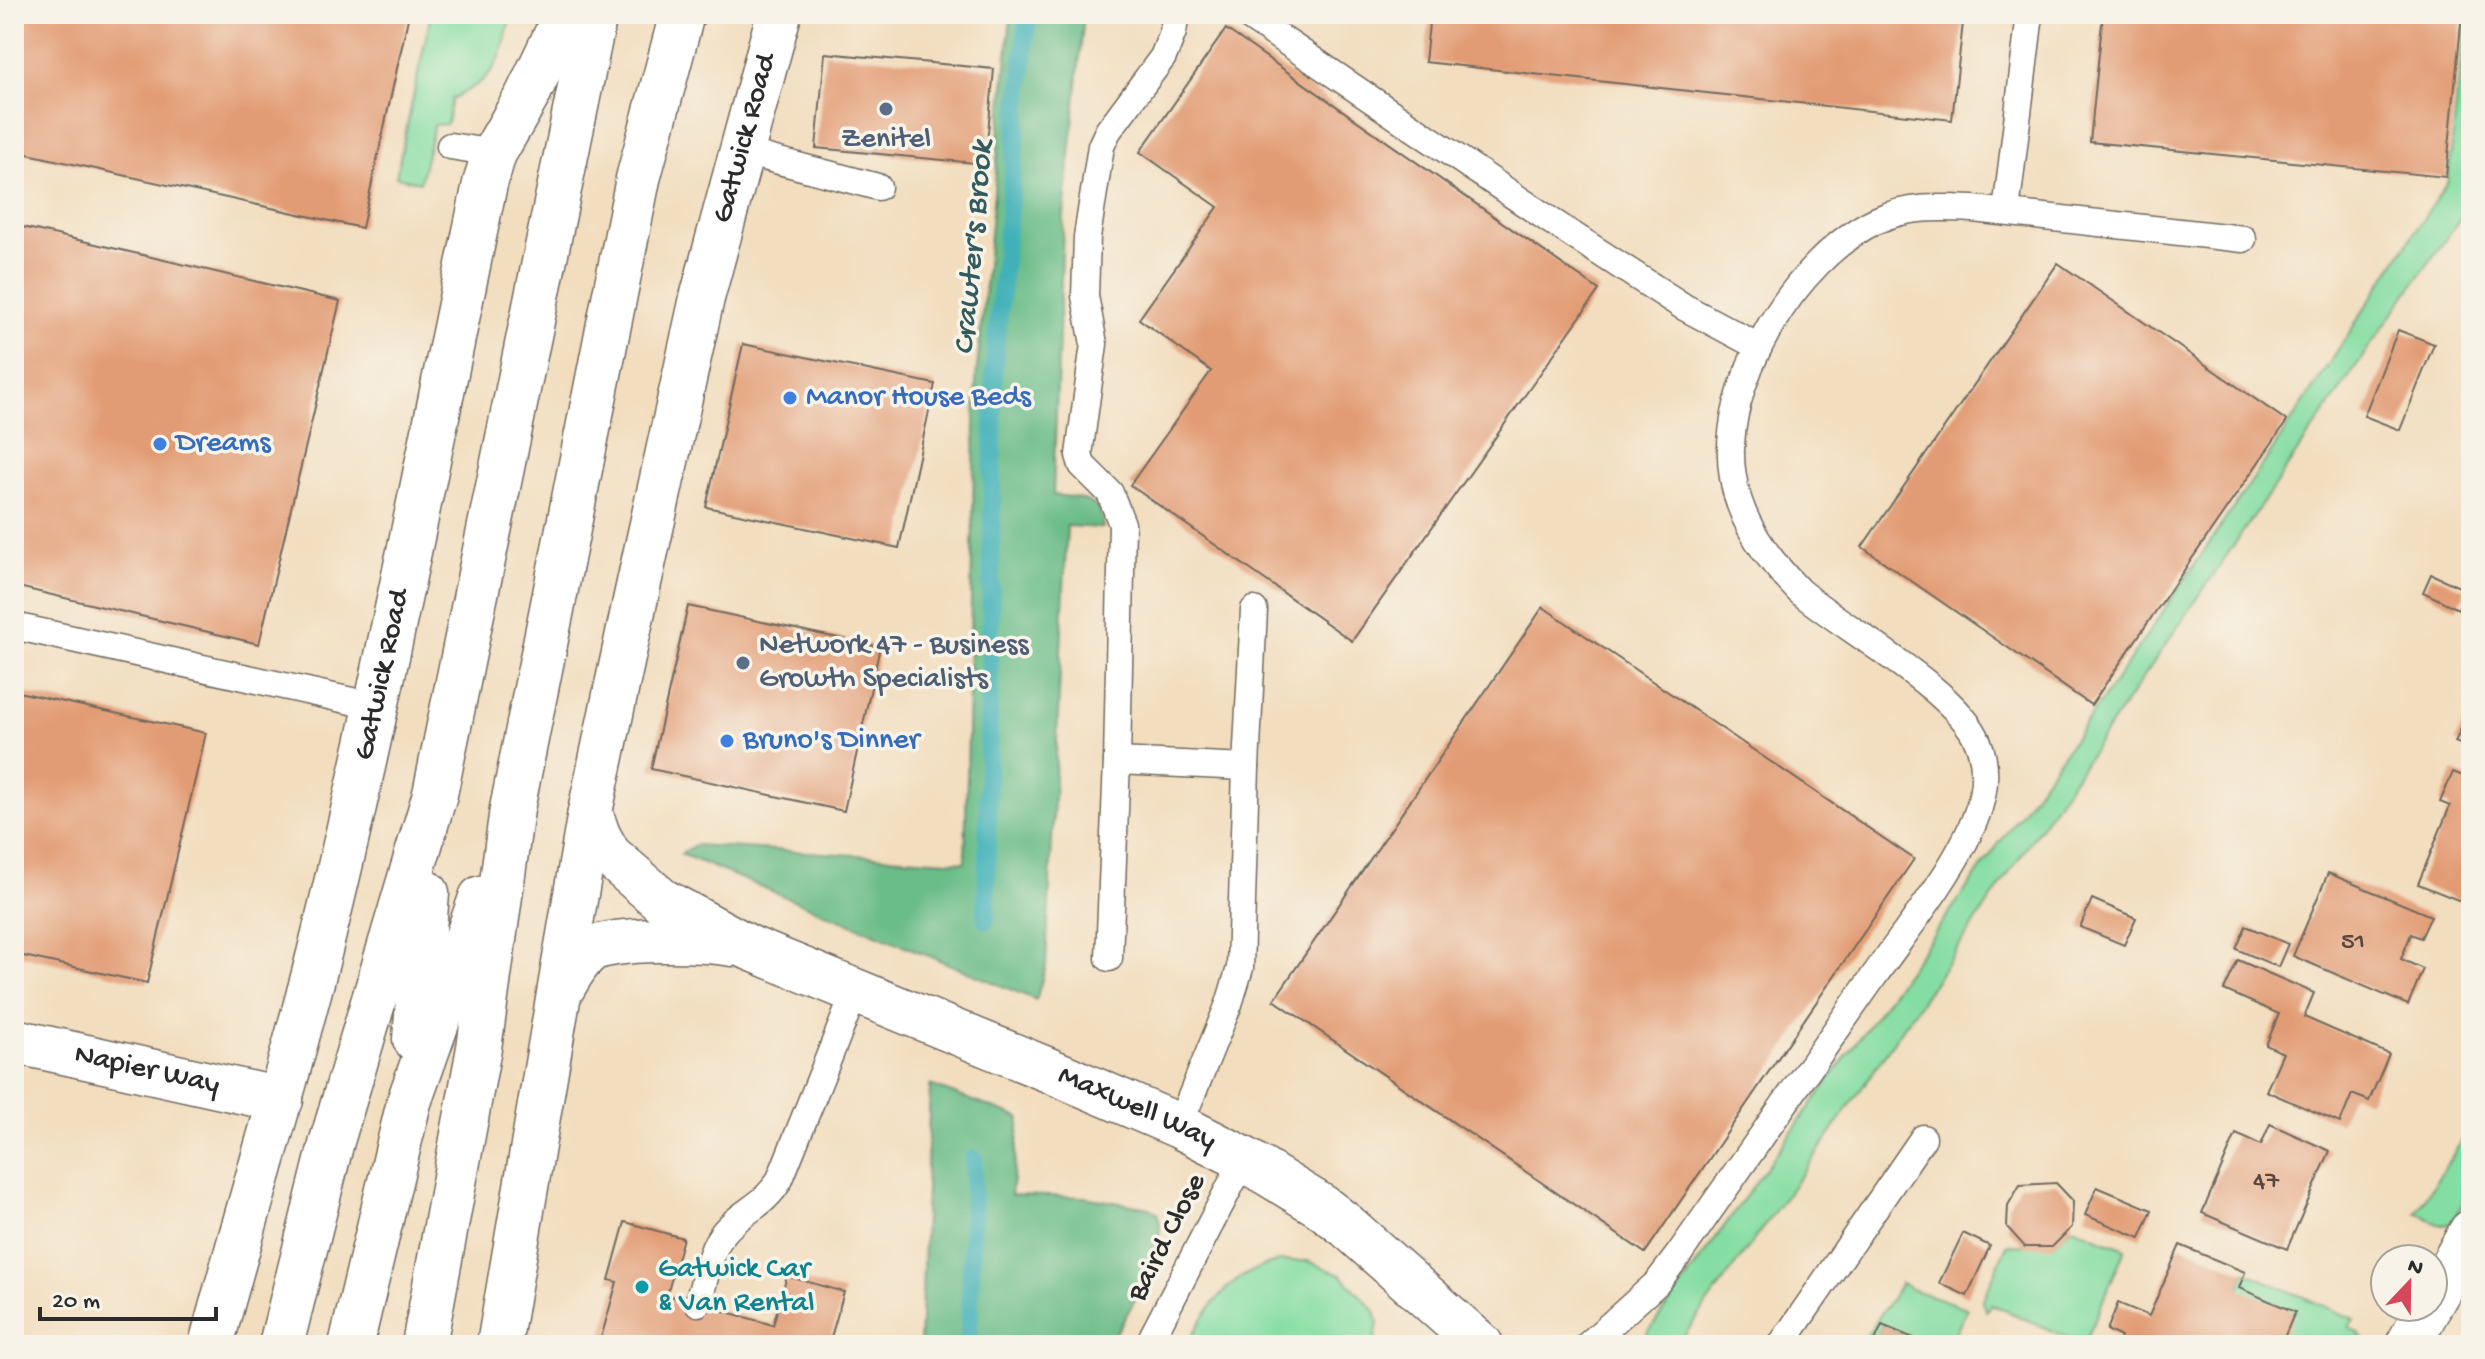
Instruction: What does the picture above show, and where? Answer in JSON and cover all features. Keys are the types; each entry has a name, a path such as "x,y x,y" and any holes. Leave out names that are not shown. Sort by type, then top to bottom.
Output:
{"street":[{"name":"Gatwick Road","path":"211,1345 281,1100 319,950 494,153 527,96 566,14"},
{"path":"281,1345 332,1141 435,794 595,14"},
{"path":"424,1345 479,1048 512,809 638,179 682,14"},
{"name":"Gatwick Road","path":"499,1345 590,812 702,298 779,14"},
{"path":"409,1102 435,794"},
{"path":"351,1345 409,1102 512,809"},
{"name":"Maxwell Way","path":"590,812 609,855 644,888 750,948 1179,1126 1244,1159 1321,1206 1347,1226 1481,1345"},
{"name":"Maxwell Way","path":"558,996 577,963 592,948 607,944 701,941 725,942 750,948"},
{"name":"Napier Way","path":"14,1041 281,1100"},
{"path":"2449,1271 2471,1232"},
{"path":"2408,1345 2420,1323"}],"lane":[{"path":"1109,958 1123,533 1117,506 1110,493 1086,469 1079,455 1094,344 1085,296 1085,258 1101,146 1108,131 1163,57 1176,14"},
{"path":"1245,14 1551,221 1684,307 1759,347"},
{"path":"2006,212 2030,14"},
{"path":"450,146 494,153"},
{"path":"741,151 878,187"},
{"path":"1588,1345 1657,1283 1679,1254 1928,898 1967,836 1983,796 1985,778 1978,743 1960,713 1930,687 1799,591 1749,527 1732,475 1732,437 1741,394 1759,347 1783,308 1816,265 1865,226 1895,213 1928,207 2006,212 2243,239"},
{"path":"1179,1126 1238,977 1241,959 1254,610"},
{"path":"14,626 374,706"},
{"path":"1117,761 1246,767"},
{"path":"698,1303 720,1239 733,1224 767,1199 780,1179 855,992"},
{"path":"1781,1345 1923,1138"},
{"name":"Baird Close","path":"1148,1345 1244,1159"}],"green space":[{"path":"431,14 511,14 495,66 479,83 452,99 447,124 434,125 420,182 396,177"},
{"path":"1011,14 1084,14 1063,226 1053,495 1078,498 1093,505 1099,510 1103,528 1067,526 1046,966 1036,1000 681,854 695,845 965,862 976,380"},
{"path":"2466,14 2471,14 2471,203 1818,1152 1677,1345 1639,1345 2117,679 2274,448 2448,181"},
{"path":"930,1085 1020,1118 1011,1195 1084,1197 1150,1208 1157,1213 1160,1227 1153,1262 1109,1345 920,1345"},
{"path":"2471,1126 2471,1188 2451,1224 2442,1225 2416,1213"},
{"path":"2072,1227 2125,1249 2084,1345 1991,1304 1986,1311 1982,1302 2007,1245 2052,1246"},
{"path":"1280,1261 1308,1261 1341,1275 1375,1311 1378,1323 1374,1345 1187,1345 1205,1315 1234,1282"},
{"path":"2245,1272 2354,1319 2349,1327 2359,1333 2365,1342 2363,1345 2281,1345 2239,1288"},
{"path":"1902,1283 1967,1308 1952,1341 1942,1335 1937,1345 1930,1345 1882,1325 1873,1345 1860,1345"}],"building":[{"path":"14,14 409,14 362,228 14,151"},
{"path":"1430,14 1964,14 1952,120 1425,62"},
{"path":"2103,14 2462,14 2446,177 2090,142"},
{"path":"1226,29 1599,290 1352,641 1130,485 1211,371 1139,319 1218,207 1140,152"},
{"path":"825,53 994,69 985,164 816,148"},
{"name":"Dreams","path":"14,225 340,301 259,644 14,586"},
{"path":"2058,263 2287,421 2091,705 1862,547"},
{"path":"2398,330 2434,344 2400,430 2364,416"},
{"path":"743,344 935,384 899,548 706,507"},
{"path":"2431,574 2466,590 2458,609 2423,592"},
{"path":"688,606 880,647 844,811 651,769"},
{"path":"1543,607 1914,859 1645,1253 1274,1000"},
{"path":"14,691 206,733 147,983 14,954"},
{"path":"2471,706 2471,749 2455,742"},
{"path":"2453,772 2471,779 2471,896 2468,904 2418,884 2450,806 2440,802"},
{"path":"2328,873 2431,916 2421,938 2411,934 2401,959 2423,969 2408,1005 2293,956"},
{"path":"2092,899 2136,918 2124,945 2080,927"},
{"path":"2246,926 2288,944 2278,967 2236,949"},
{"path":"2238,960 2314,993 2304,1017 2389,1054 2369,1101 2352,1094 2340,1123 2266,1091 2283,1053 2266,1045 2279,1014 2224,990"},
{"path":"2270,1124 2330,1151 2287,1249 2202,1213 2236,1134 2261,1145"},
{"path":"2056,1183 2073,1201 2072,1227 2052,1247 2025,1247 2007,1227 2008,1205 2020,1185"},
{"path":"2097,1187 2152,1210 2140,1238 2085,1215"},
{"name":"Gatwick Car & Van Rental","path":"625,1222 683,1238 667,1295 773,1325 787,1276 844,1292 830,1341 841,1345 599,1345 617,1282 609,1280"},
{"path":"1963,1233 1990,1246 1967,1296 1939,1283"},
{"path":"2180,1245 2245,1272 2239,1288 2295,1312 2281,1345 2118,1345 2121,1337 2107,1330 2118,1303 2149,1316"},
{"path":"1882,1325 1930,1345 1873,1345"}],"waterway":[{"name":"Crawter's Brook","path":"986,920 994,367 1028,14"},
{"name":"Crawter's Brook","path":"969,1345 974,1159"}],"place":[{"name":"Zenitel","path":"886,109"},
{"name":"Manor House Beds","path":"790,398"},
{"name":"Dreams","path":"160,444"},
{"name":"Network 47 - Business Growth Specialists","path":"743,663"},
{"name":"Bruno's Dinner","path":"727,741"},
{"name":"Gatwick Car & Van Rental","path":"642,1287"}]}
